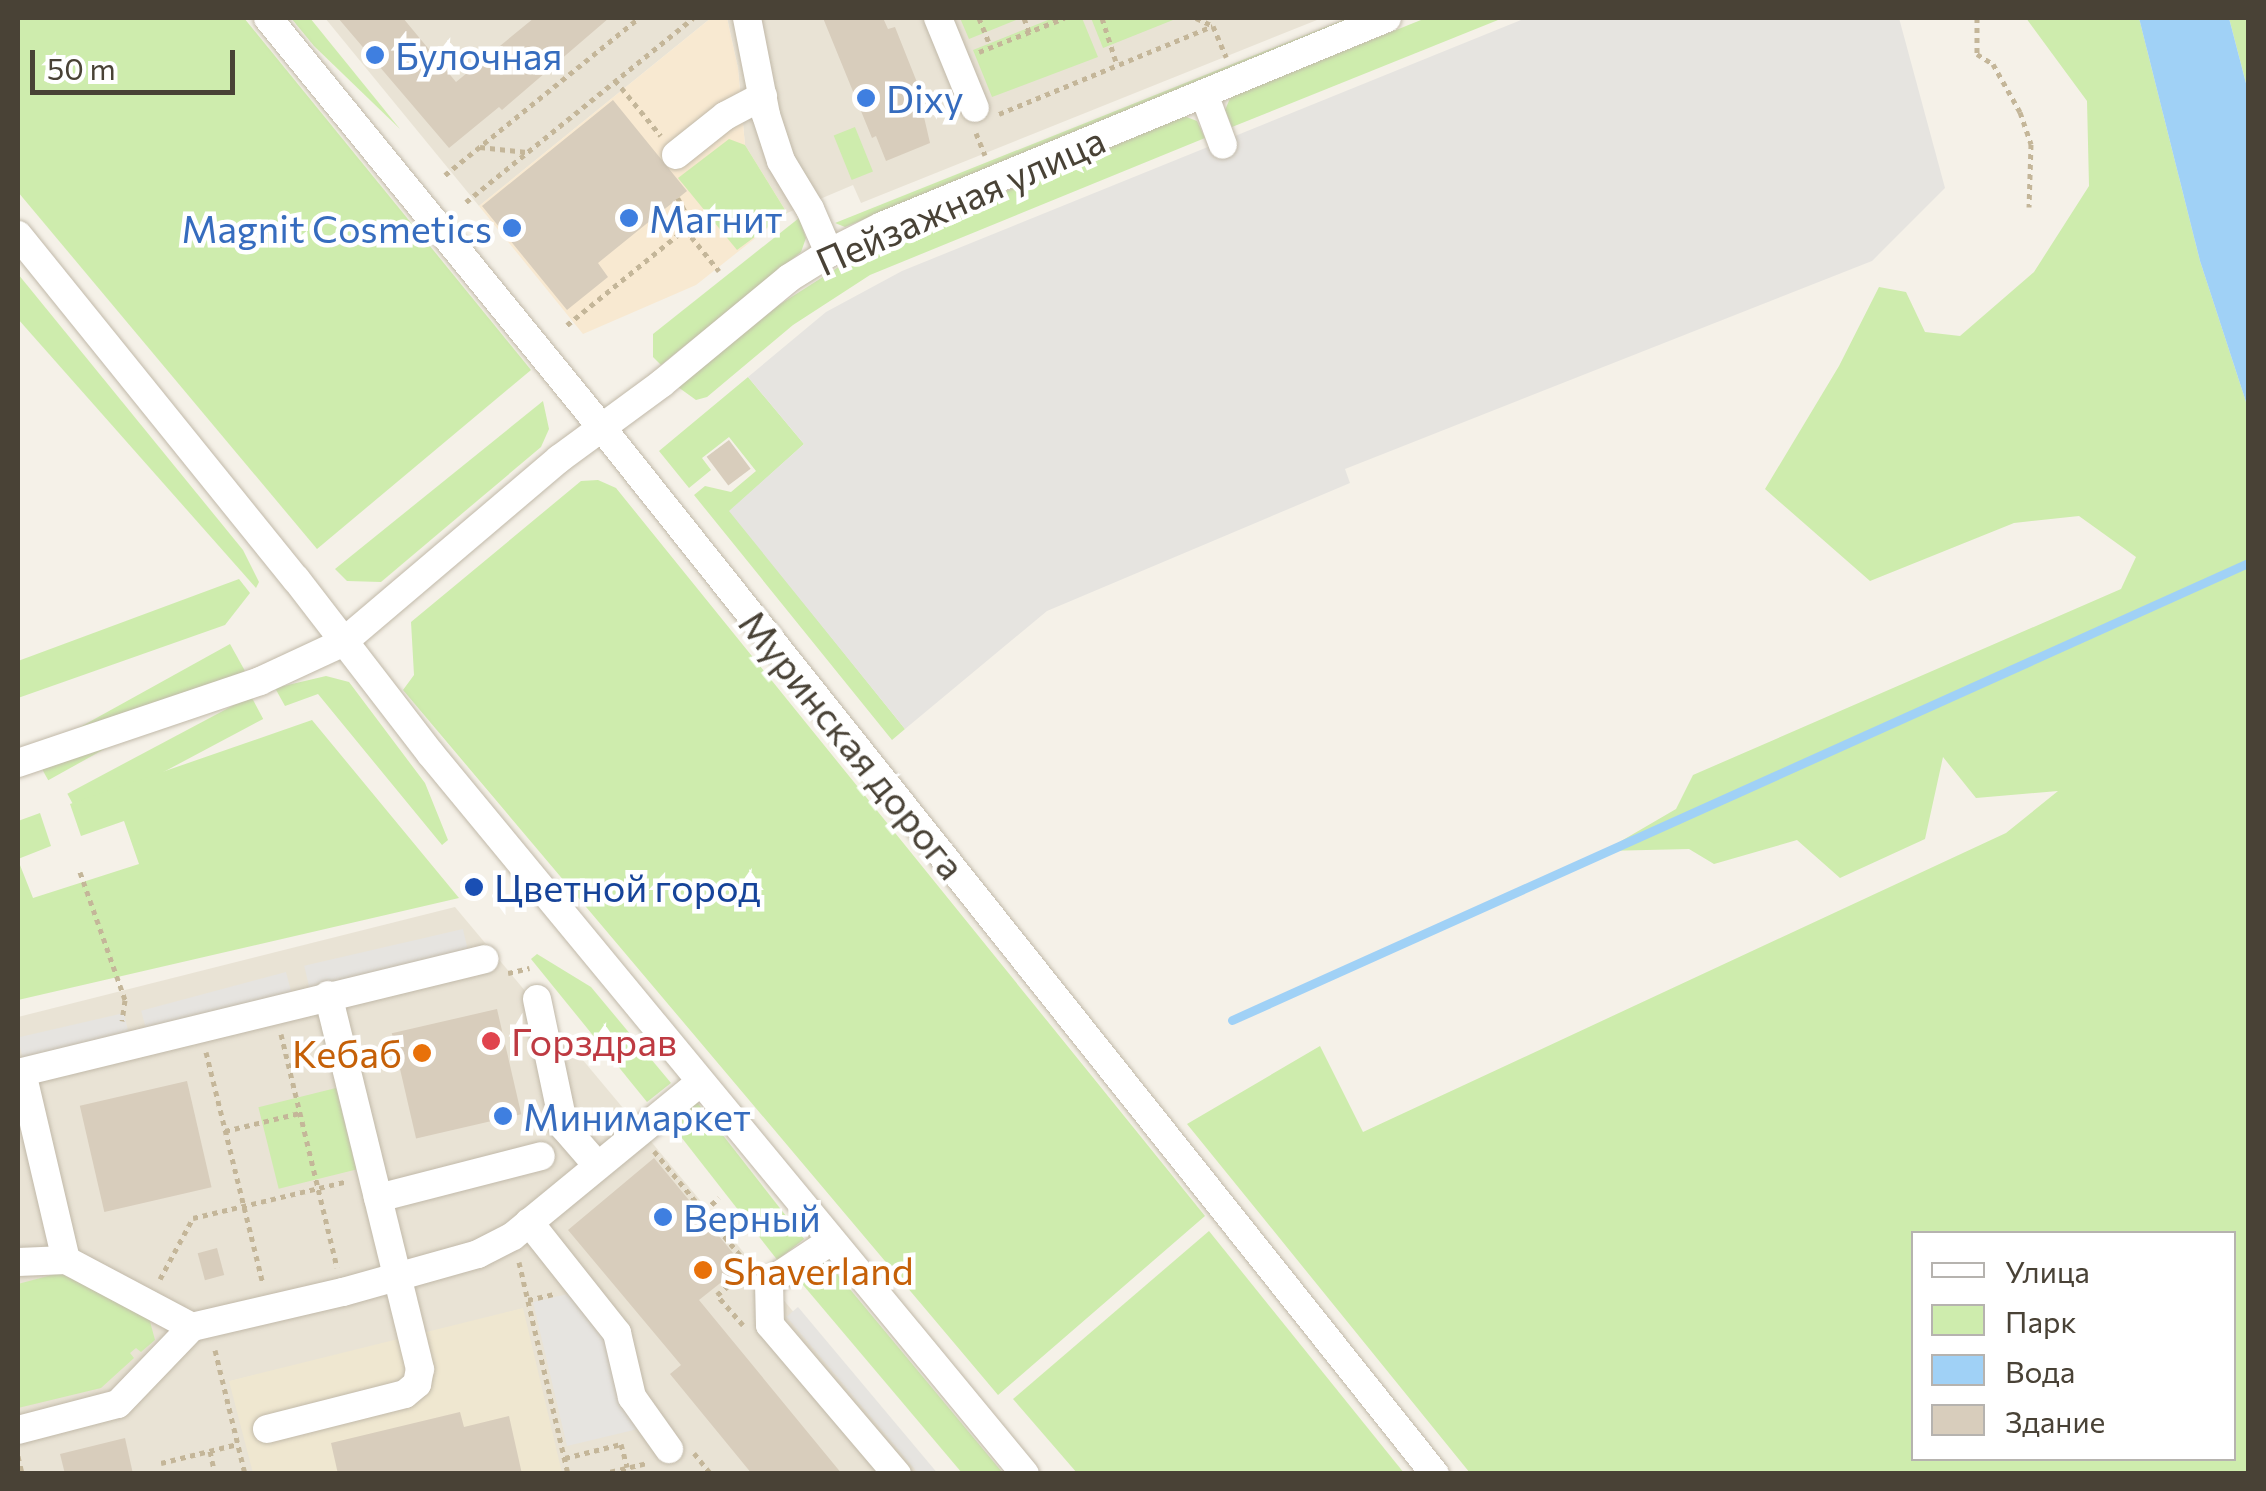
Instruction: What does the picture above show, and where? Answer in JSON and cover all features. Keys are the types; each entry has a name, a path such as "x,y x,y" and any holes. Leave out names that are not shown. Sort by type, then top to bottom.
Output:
{"street":[{"name":"Муринская дорога","path":"268,18 602,428 1435,1474"},
{"path":"747,18 780,161 810,209 829,253"},
{"path":"938,18 983,113"},
{"name":"Пейзажная улица","path":"18,763 260,681 342,643 789,278 829,253 882,226 1386,18"},
{"path":"1204,94 1223,145"},
{"path":"676,155 725,116 763,96"},
{"path":"18,235 296,579 342,643 1025,1474"},
{"path":"66,1260 22,1072 328,995 490,968"},
{"path":"267,1429 405,1394 416,1384 420,1369 397,1277 368,1188 328,995"},
{"path":"537,999 564,1127 596,1165"},
{"path":"18,1430 118,1404 200,1325 478,1254 521,1229 700,1083"},
{"path":"368,1188 541,1156"},
{"path":"521,1229 617,1333 632,1397 669,1449"},
{"path":"830,1241 769,1282 770,1325 897,1474"},
{"path":"18,1262 66,1260 200,1325"}],"path":[{"path":"445,175 640,18"},
{"path":"466,202 692,18"},
{"path":"979,18 991,47"},
{"path":"1024,18 1030,32"},
{"path":"956,62 1064,18"},
{"path":"1102,18 1118,65"},
{"path":"1196,18 1213,26 1228,61"},
{"path":"1977,18 1977,54 1993,64 2020,112 2031,144 2029,207"},
{"path":"983,113 1213,26"},
{"path":"615,80 676,155"},
{"path":"480,146 528,152"},
{"path":"567,325 684,229 689,219 678,198"},
{"path":"684,229 719,271"},
{"path":"80,872 125,1000 122,1024 129,1045"},
{"path":"490,968 529,968"},
{"path":"280,1028 333,1249"},
{"path":"204,1046 268,1309"},
{"path":"225,1131 300,1112"},
{"path":"649,1144 751,1268"},
{"path":"143,1276 158,1282 193,1218 318,1188 368,1188"},
{"path":"704,1211 719,1198"},
{"path":"521,1229 568,1474"},
{"path":"200,1325 245,1474"},
{"path":"161,1463 238,1444"},
{"path":"565,1458 621,1444 626,1467"},
{"path":"210,1451 215,1474"},
{"path":"18,1456 22,1474"}],"shaded area":[{"path":"325,18 711,18 479,206"},
{"path":"711,18 727,18 738,68 745,145 787,213 696,285 583,334 479,206"},
{"path":"727,18 1322,18 861,203 853,185 787,213 745,145 738,68"},
{"path":"1526,18 1899,18 1945,188 1872,261 1345,469 1350,483 1047,611 905,729 729,511 804,444 748,377 826,312 902,271"},
{"path":"455,907 928,1473 18,1473 18,1017"},
{"path":"463,929 468,951 309,988 304,966"},
{"path":"286,972 292,994 147,1033 141,1011"},
{"path":"124,1013 129,1035 23,1060 18,1037"},
{"path":"572,1293 610,1341 621,1406 638,1429 567,1446 533,1302"},
{"path":"798,1307 937,1473 919,1474 787,1317"},
{"path":"523,1308 562,1473 253,1473 229,1381"}],"green space":[{"path":"18,18 244,18 531,370 317,549 18,192"},
{"path":"291,18 310,18 400,129 314,46"},
{"path":"960,18 1021,18 969,39"},
{"path":"1053,18 1082,18 1098,57 992,97 973,50"},
{"path":"1091,18 1178,18 1103,48"},
{"path":"1353,18 845,227 835,223"},
{"path":"1426,18 1503,18 1232,127 1225,110 1231,96"},
{"path":"2026,18 2139,18 2200,261 2248,408 2248,1473 1470,1473 1187,1124 1320,1046 1363,1132 2006,833 2058,791 1976,798 1943,757 1925,839 1840,878 1797,840 1714,864 1689,849 1604,851 1676,809 1693,775 2121,589 2136,557 2079,516 2014,523 1870,581 1765,489 1839,366 1879,287 1906,292 1925,332 1960,336 2034,272 2089,186 2087,101"},
{"path":"2229,18 2248,18 2248,91"},
{"path":"1184,116 1197,121 1205,138 870,275 793,325 707,397 696,400 678,387 779,305 862,252"},
{"path":"855,127 873,172 852,180 834,136"},
{"path":"729,139 745,145 787,213 737,250 678,178"},
{"path":"799,218 806,238 801,252 661,365 653,357 653,334"},
{"path":"18,274 243,550 259,582 256,588 18,319"},
{"path":"748,377 804,444 730,511 905,729 892,740 694,495 705,486 731,492 756,471 729,437 702,458 711,470 689,488 659,451"},
{"path":"543,401 549,429 541,447 381,582 347,581 335,569"},
{"path":"598,480 616,488 1205,1216 998,1395 403,690 414,675 411,622 581,481"},
{"path":"239,579 250,593 225,625 18,698 18,661"},
{"path":"230,644 245,671 48,780 33,753"},
{"path":"326,676 349,682 425,783 448,840 442,845 318,694 285,706 275,688"},
{"path":"251,696 263,719 80,817 67,794"},
{"path":"312,720 459,898 18,1000 18,860 33,898 139,864 124,821 81,836 70,804"},
{"path":"40,813 51,846 18,859 18,821"},
{"path":"537,954 591,987 671,1083 647,1102 531,959"},
{"path":"336,1088 356,1170 279,1189 258,1107"},
{"path":"697,1102 804,1239 777,1260 670,1123"},
{"path":"1209,1231 1404,1473 1077,1473 1013,1399"},
{"path":"824,1258 1003,1473 962,1473 798,1279"},
{"path":"59,1273 148,1314 155,1340 141,1352 136,1348 130,1353 134,1358 101,1388 18,1408 18,1284"}],"water":[{"path":"2139,18 2229,18 2248,91 2248,408 2200,261"}],"building":[{"path":"338,18 403,18 456,82 534,18 609,18 502,110 499,107 449,148"},
{"path":"823,18 883,18 888,29 895,27 930,115 924,117 930,143 886,161 876,136 872,138"},
{"path":"613,100 687,191 598,263 608,277 567,310 482,206"},
{"path":"729,440 751,469 728,486 707,457"},
{"path":"497,1009 521,1114 416,1139 392,1033"},
{"path":"187,1081 212,1187 104,1212 80,1106"},
{"path":"654,1158 743,1265 699,1300 842,1474 752,1474 670,1374 681,1365 568,1230"},
{"path":"217,1248 224,1275 205,1280 198,1253"},
{"path":"460,1412 464,1427 509,1416 522,1474 338,1474 331,1443"},
{"path":"125,1438 133,1474 65,1474 60,1454"}],"waterway":[{"path":"1232,1020 2248,563"}],"place":[{"name":"Булочная","path":"375,55"},
{"name":"Dixy","path":"866,98"},
{"name":"Магнит","path":"629,218"},
{"name":"Magnit Cosmetics","path":"512,228"},
{"name":"Цветной город","path":"474,887"},
{"name":"Горздрав","path":"491,1041"},
{"name":"Кебаб","path":"422,1053"},
{"name":"Минимаркет","path":"503,1116"},
{"name":"Верный","path":"663,1217"},
{"name":"Shaverland","path":"703,1270"}]}
